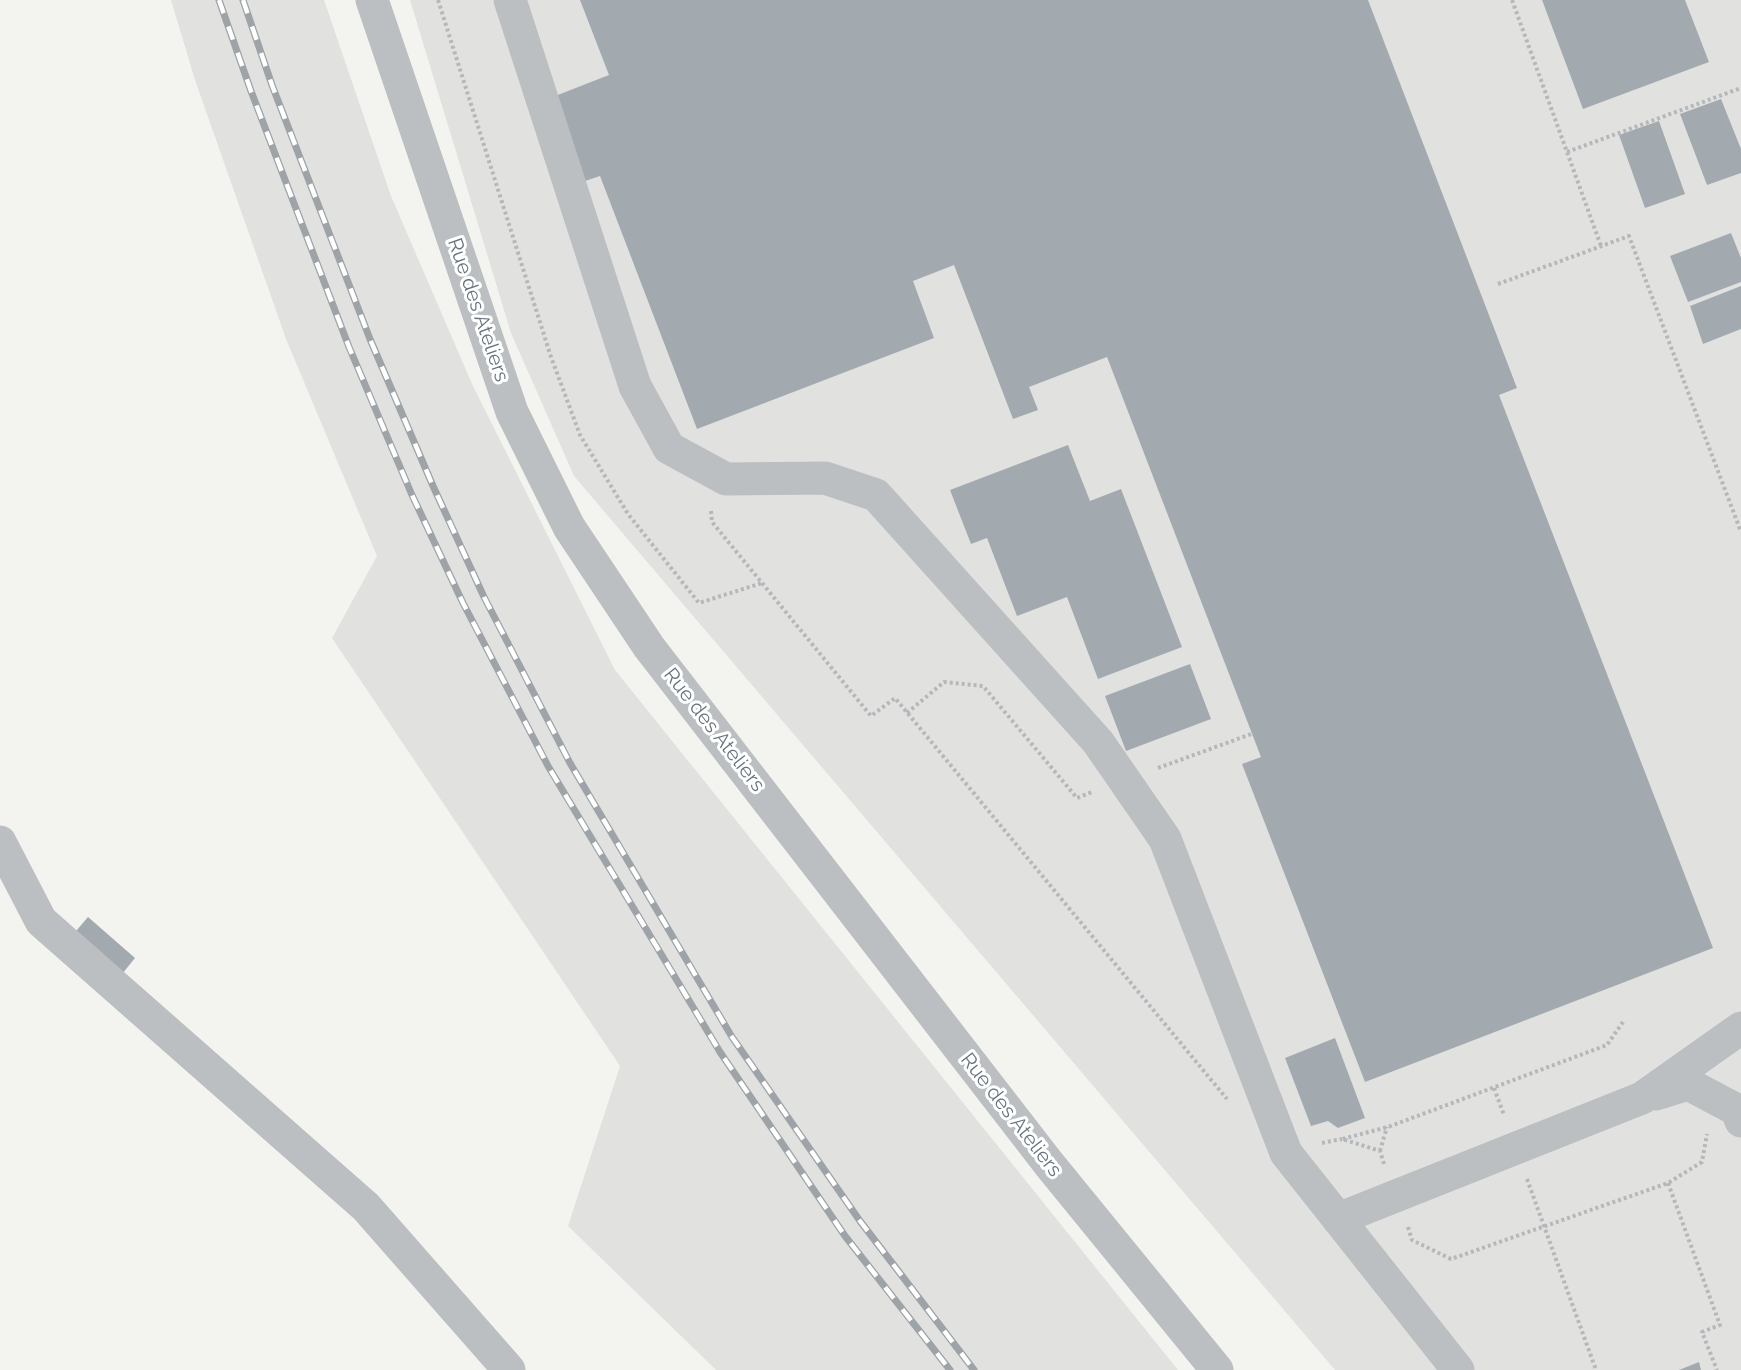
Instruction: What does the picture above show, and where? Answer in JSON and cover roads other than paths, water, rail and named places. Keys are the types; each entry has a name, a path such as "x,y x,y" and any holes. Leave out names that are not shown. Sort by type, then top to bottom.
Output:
{"street":[{"name":"Rue des Ateliers","path":"372,0 513,412 569,527 649,647 1048,1164 1217,1370"},
{"path":"510,0 635,386 669,448 726,479 825,478 876,495 1098,742 1165,839 1286,1153 1458,1370"},
{"path":"0,842 41,921 366,1207 509,1370"},
{"path":"1642,1098 1741,1028"},
{"path":"1338,1219 1642,1098 1688,1084 1737,1110 1741,1121"}],"railway":[{"path":"219,0 251,91 349,347 412,495 463,603 548,766 720,1052 845,1236 950,1370"},
{"path":"243,0 272,85 370,339 484,597 570,763 732,1037 860,1221 974,1370"}]}
